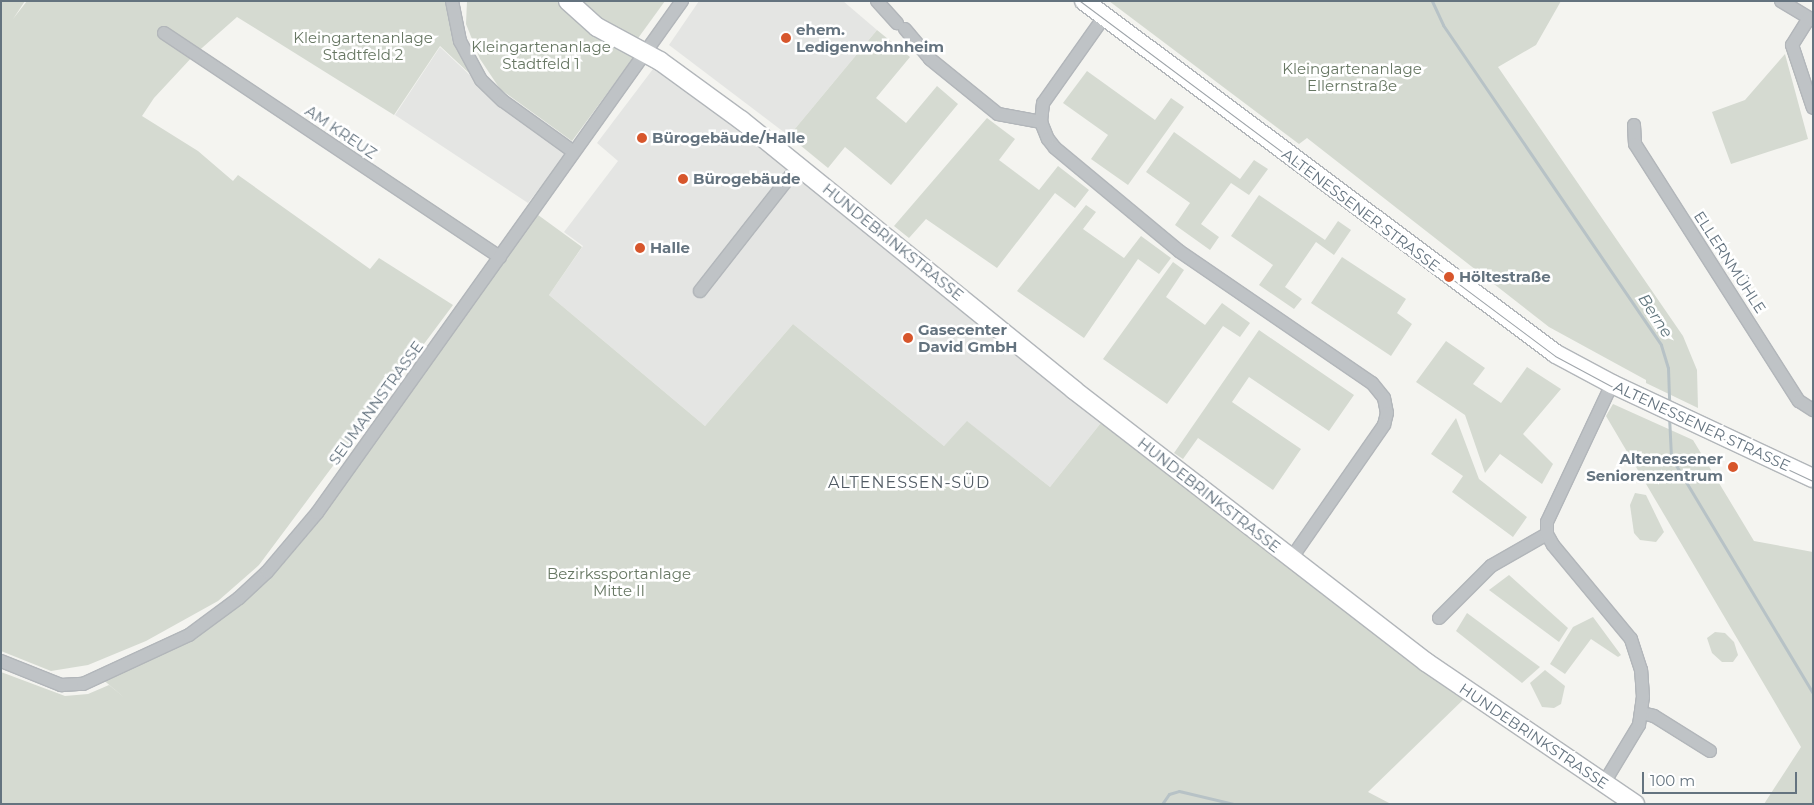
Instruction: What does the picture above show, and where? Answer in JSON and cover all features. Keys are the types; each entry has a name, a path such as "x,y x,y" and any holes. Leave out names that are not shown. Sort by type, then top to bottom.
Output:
{"street":[{"path":"452,1 460,41 481,80 503,101 574,152"},
{"name":"HUNDEBRINKSTRASSE","path":"568,1 597,27 646,52 741,120 1074,390 1426,662 1635,804"},
{"name":"SEUMANNSTRASSE","path":"1,661 61,685 83,684 166,648 240,598 268,572 318,513 682,1"},
{"path":"877,1 930,58 998,114 1041,122"},
{"name":"ALTENESSENER STRASSE","path":"1084,1 1533,338 1612,384 1813,478"},
{"path":"1781,1 1811,19 1792,45 1813,108"},
{"path":"1104,17 1043,103 1041,122 1055,148 1155,232 1372,383 1384,398 1387,414 1384,426 1291,558"},
{"name":"AM KREUZ","path":"164,33 500,258"},
{"name":"ELLERNMÜHLE","path":"1634,125 1635,144 1799,401 1813,410"},
{"path":"700,291 798,166"},
{"path":"1604,783 1634,736 1642,713 1641,670 1631,639 1547,534 1551,509 1612,384"},
{"path":"1439,618 1491,566 1518,548 1547,534"},
{"path":"1642,713 1654,716 1710,751"}],"shaded area":[{"path":"699,1 843,1 877,30 789,136 669,45"},
{"path":"440,47 492,96 568,152 528,203 395,115"},
{"path":"653,69 679,82 1104,419 1050,487 968,422 944,446 793,324 705,426 549,295 583,246 564,232 618,161 597,143"}],"green space":[{"name":"Kleingartenanlage Stadtfeld 2","path":"1,1 25,1 13,19 27,1 448,1 469,73 440,46 394,115 237,17 194,55 154,98 142,116 198,151 233,181 238,175 370,269 379,258 453,305 259,565 218,601 146,641 88,665 51,671 1,651"},
{"name":"Kleingartenanlage Stadtfeld 1","path":"467,1 560,1 634,57 572,141 500,89 480,59 466,24"},
{"path":"579,1 665,1 636,41 599,21"},
{"name":"Kleingartenanlage Ellernstraße","path":"1109,1 1561,1 1536,45 1498,67 1683,336 1697,370 1698,408 1646,383 1646,380 1549,327 1307,138 1299,144"},
{"path":"877,30 910,57 876,98 906,123 937,86 958,104 891,185 845,147 828,168 789,136"},
{"path":"1785,54 1808,139 1731,164 1712,112 1745,100"},
{"path":"1087,71 1155,120 1171,98 1184,107 1128,185 1091,159 1108,135 1063,103"},
{"path":"987,118 1015,139 999,160 1039,190 1058,166 1089,190 1075,208 1055,193 997,268 926,219 909,238 894,226"},
{"path":"1174,132 1240,179 1254,160 1268,169 1249,195 1231,183 1201,224 1219,237 1210,250 1175,225 1190,203 1146,172"},
{"path":"1259,195 1325,240 1338,221 1351,230 1334,255 1316,242 1285,287 1302,299 1294,309 1259,285 1273,265 1231,236"},
{"path":"1086,205 1096,212 1083,229 1124,258 1141,236 1171,258 1159,274 1138,259 1084,338 1017,291"},
{"name":"Bezirkssportanlage Mitte II","path":"534,212 582,247 549,295 705,426 793,324 944,446 967,421 1050,487 1104,419 1467,696 1368,792 1391,804 1,804 1,672 65,696 88,694 109,685 126,699 101,678 180,643 269,573"},
{"path":"1342,257 1406,299 1397,313 1412,324 1391,356 1311,303"},
{"path":"1173,262 1184,270 1166,297 1205,325 1222,303 1250,323 1240,337 1223,326 1167,404 1103,359"},
{"path":"1259,330 1354,395 1329,431 1249,377 1232,402 1301,449 1273,490 1198,438 1183,459 1174,453"},
{"path":"1446,341 1485,368 1473,384 1501,403 1527,367 1561,389 1523,434 1553,464 1542,484 1500,454 1485,473 1465,415 1416,382"},
{"path":"1613,404 1693,440 1754,541 1813,552 1813,804 1764,804 1801,747 1606,416"},
{"path":"1456,418 1479,479 1527,517 1513,537 1452,492 1463,476 1431,454"},
{"path":"1635,493 1646,495 1664,532 1656,542 1640,540 1634,533 1630,505"},
{"path":"1509,575 1568,628 1559,642 1489,590"},
{"path":"1467,613 1540,667 1522,683 1456,631"},
{"path":"1593,617 1621,655 1618,657 1591,639 1565,674 1550,664 1573,627"},
{"path":"1715,632 1725,633 1734,642 1738,655 1733,662 1722,662 1712,653 1707,638"},
{"path":"1545,670 1565,686 1561,704 1554,708 1542,707 1530,683"}],"waterway":[{"name":"Berne","path":"1432,1 1443,25 1661,345 1668,368 1669,405"},
{"name":"Berne","path":"1669,416 1671,457 1813,693"},
{"path":"1162,804 1169,794 1179,791 1234,804"}],"tram line":[{"path":"1080,1 1555,356 1611,386 1813,481"}],"place":[{"name":"ehem. Ledigenwohnheim","path":"786,38"},
{"name":"Bürogebäude/Halle","path":"642,138"},
{"name":"Bürogebäude","path":"683,179"},
{"name":"Halle","path":"640,248"},
{"name":"Höltestraße","path":"1449,277"},
{"name":"Gasecenter David GmbH","path":"908,338"},
{"name":"Altenessener Seniorenzentrum","path":"1733,467"}],"district":[{"name":"ALTENESSEN-SÜD","path":"909,483"}]}
